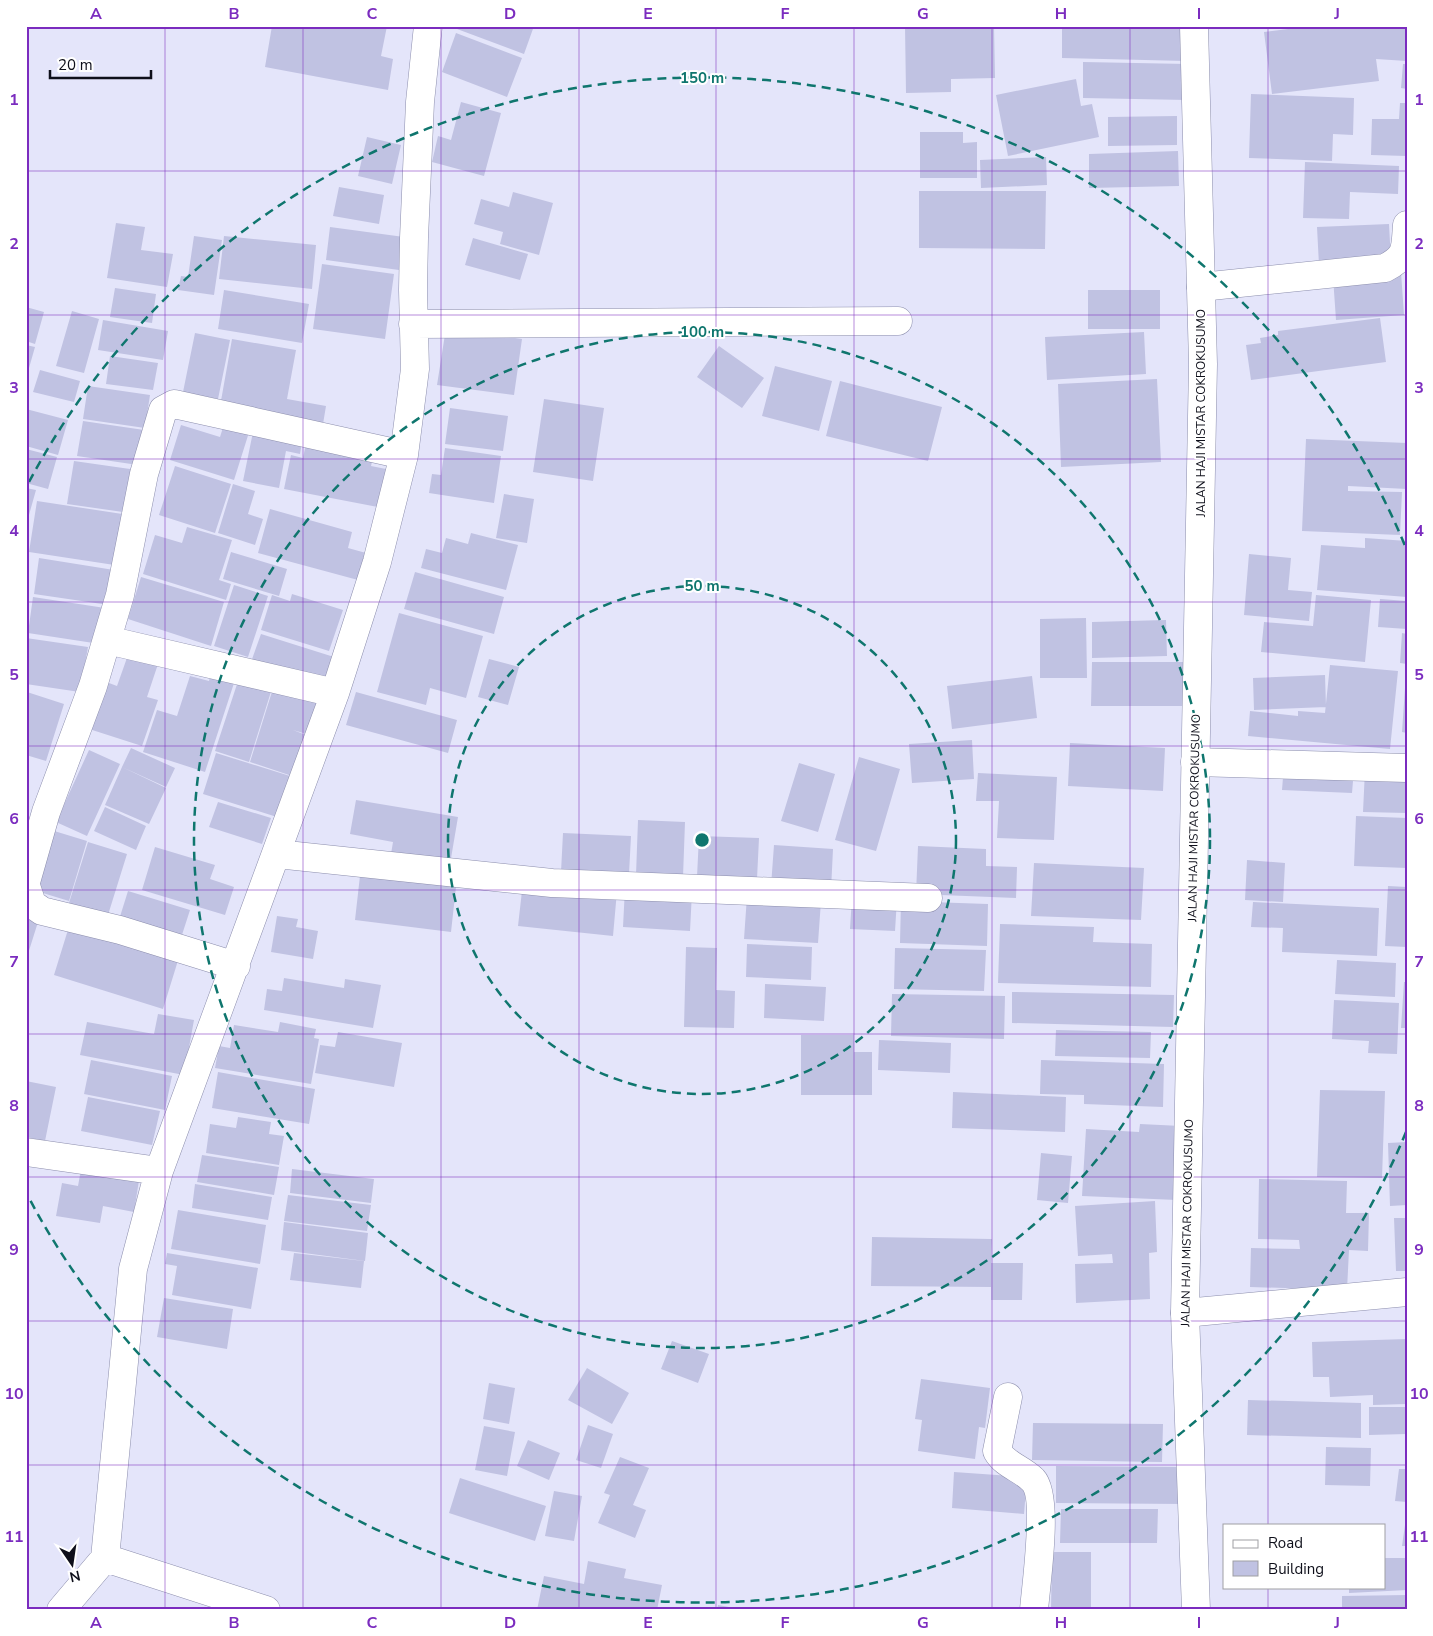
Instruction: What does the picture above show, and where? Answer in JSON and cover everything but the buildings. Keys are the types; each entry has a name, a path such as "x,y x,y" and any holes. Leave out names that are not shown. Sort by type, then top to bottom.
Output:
{"street":[{"path":"61,1610 105,1558 133,1269 160,1171 335,693 377,562 404,455 415,369 413,324 414,238 420,102 428,26"},
{"name":"JALAN HAJI MISTAR COKROKUSUMO","path":"1194,26 1203,364 1185,1313 1196,1610"},
{"path":"1201,288 1385,268 1399,261 1406,247 1407,225"},
{"path":"413,324 898,321"},
{"path":"236,966 120,930 42,911 32,904 26,884 46,812 107,640 120,595 144,474 160,416 167,406 174,404 404,455"},
{"path":"107,640 335,693"},
{"path":"1195,762 1407,768"},
{"path":"277,854 552,883 928,898"},
{"path":"26,1152 160,1171"},
{"path":"1185,1313 1407,1292"},
{"path":"1008,1397 997,1451 1002,1459 1032,1480 1038,1488 1042,1506 1034,1610"},
{"path":"105,1558 266,1610"}]}
